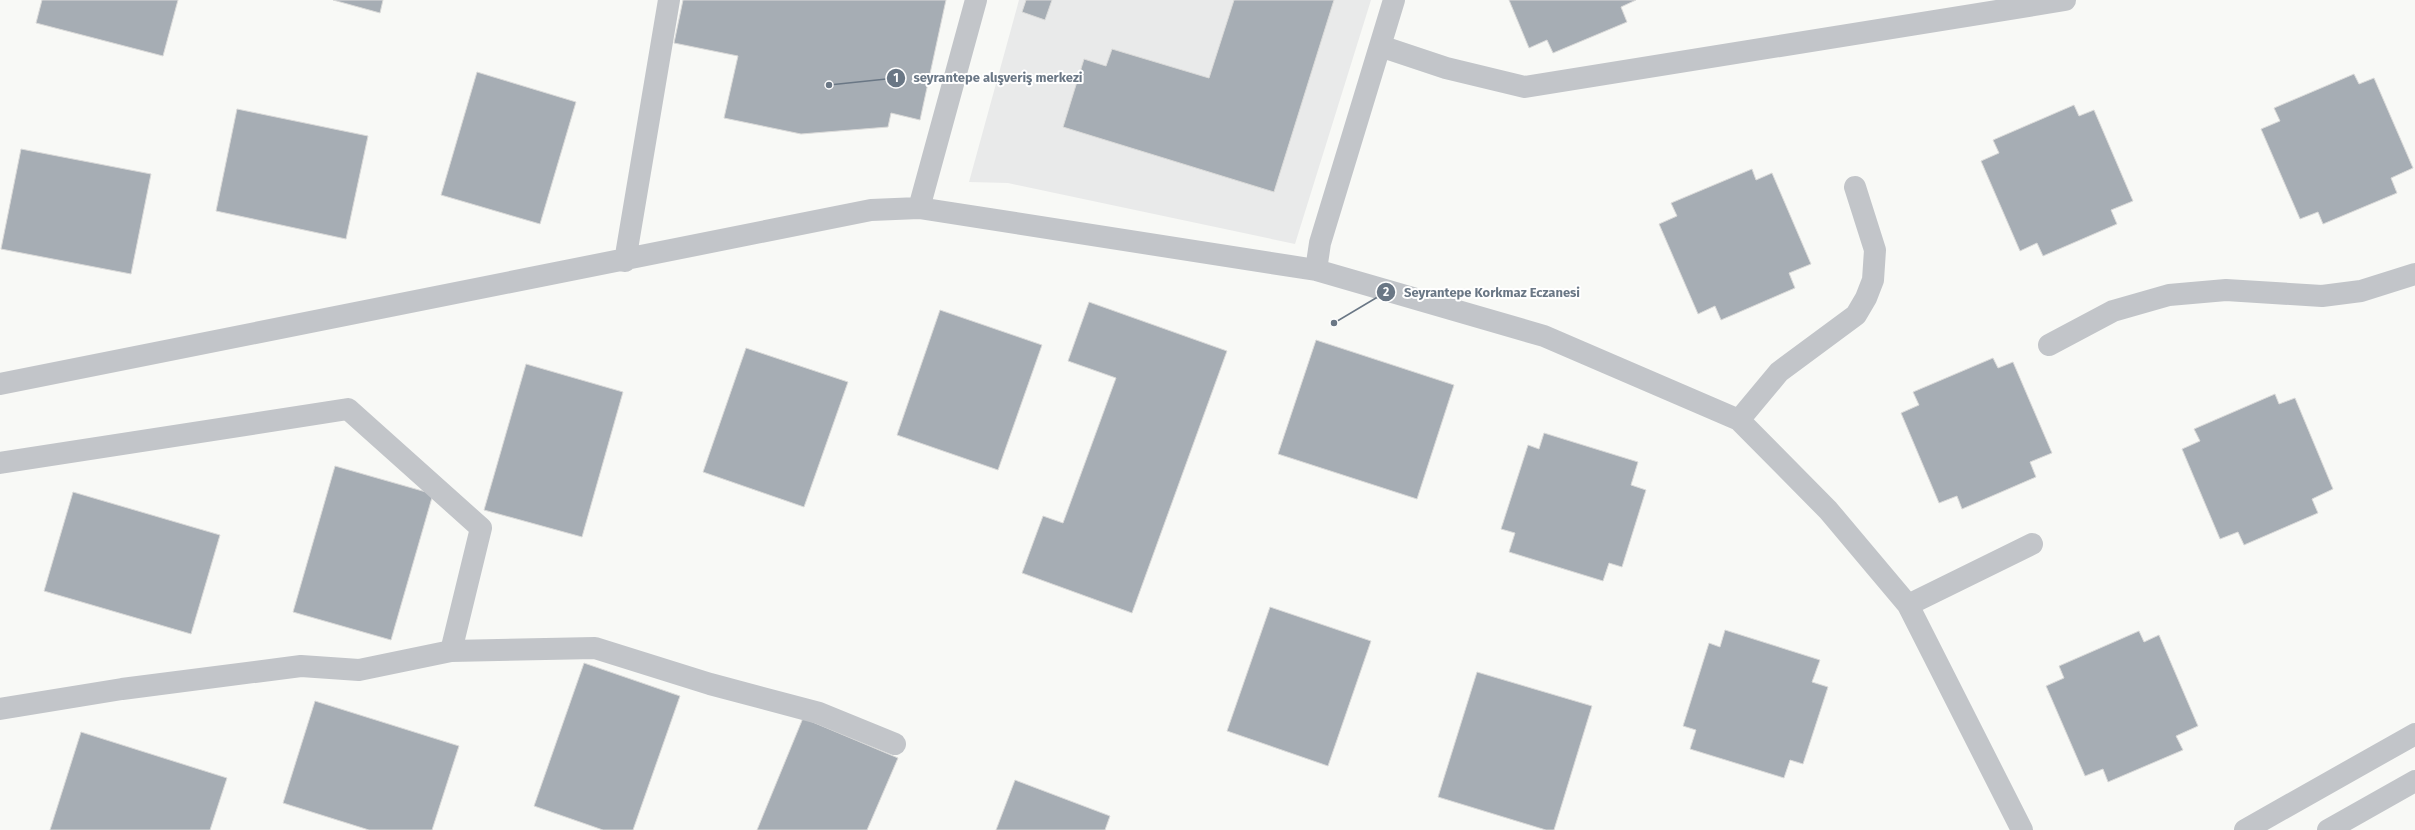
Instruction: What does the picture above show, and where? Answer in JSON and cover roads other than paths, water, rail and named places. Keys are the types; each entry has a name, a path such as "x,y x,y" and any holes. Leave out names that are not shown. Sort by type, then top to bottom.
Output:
{"street":[{"path":"625,261 669,0"},
{"path":"919,208 976,0"},
{"path":"1316,270 1320,243 1394,0"},
{"path":"1380,46 1446,68 1525,87 2065,0"},
{"path":"1739,420 1780,372 1856,315 1866,298 1873,280 1875,250 1855,187"},
{"path":"0,384 625,261 871,210 919,208 1316,270 1544,336 1739,420 1828,510 1908,605 2022,830"},
{"path":"2048,345 2113,311 2169,295 2226,290 2322,296 2361,290 2415,274"},
{"path":"0,463 348,409 481,528 451,651"},
{"path":"1908,605 2032,544"},
{"path":"0,709 122,689 301,666 359,670 451,651 595,648 710,684 819,713 895,744"},
{"path":"2245,830 2415,734"},
{"path":"2328,830 2415,781"}],"place":[{"name":"seyrantepe alışveriş merkezi","path":"829,85"},
{"name":"Seyrantepe Korkmaz Eczanesi","path":"1334,323"}]}
